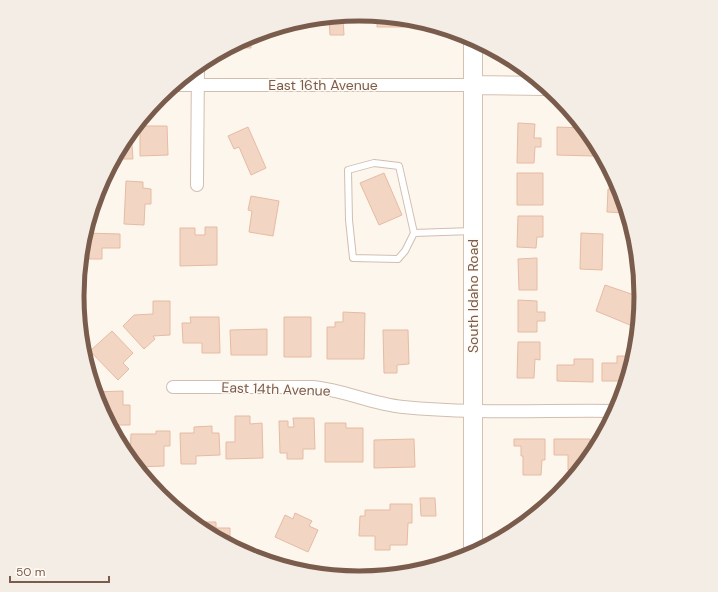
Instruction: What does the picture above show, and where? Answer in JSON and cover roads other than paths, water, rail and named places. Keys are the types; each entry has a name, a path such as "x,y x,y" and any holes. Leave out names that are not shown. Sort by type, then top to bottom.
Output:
{"main road":[{"name":"South Idaho Road","path":"473,46 473,546"},
{"path":"473,85 536,86"}],"street":[{"path":"197,185 198,73"},
{"name":"East 16th Avenue","path":"183,85 473,85"},
{"name":"East 14th Avenue","path":"173,387 313,387 332,389 385,404 402,407 472,410 609,410"}],"lane":[{"path":"374,163 399,166 414,233 405,251 398,258 353,258 349,220 348,170 374,163"},
{"path":"414,233 473,231"}]}
